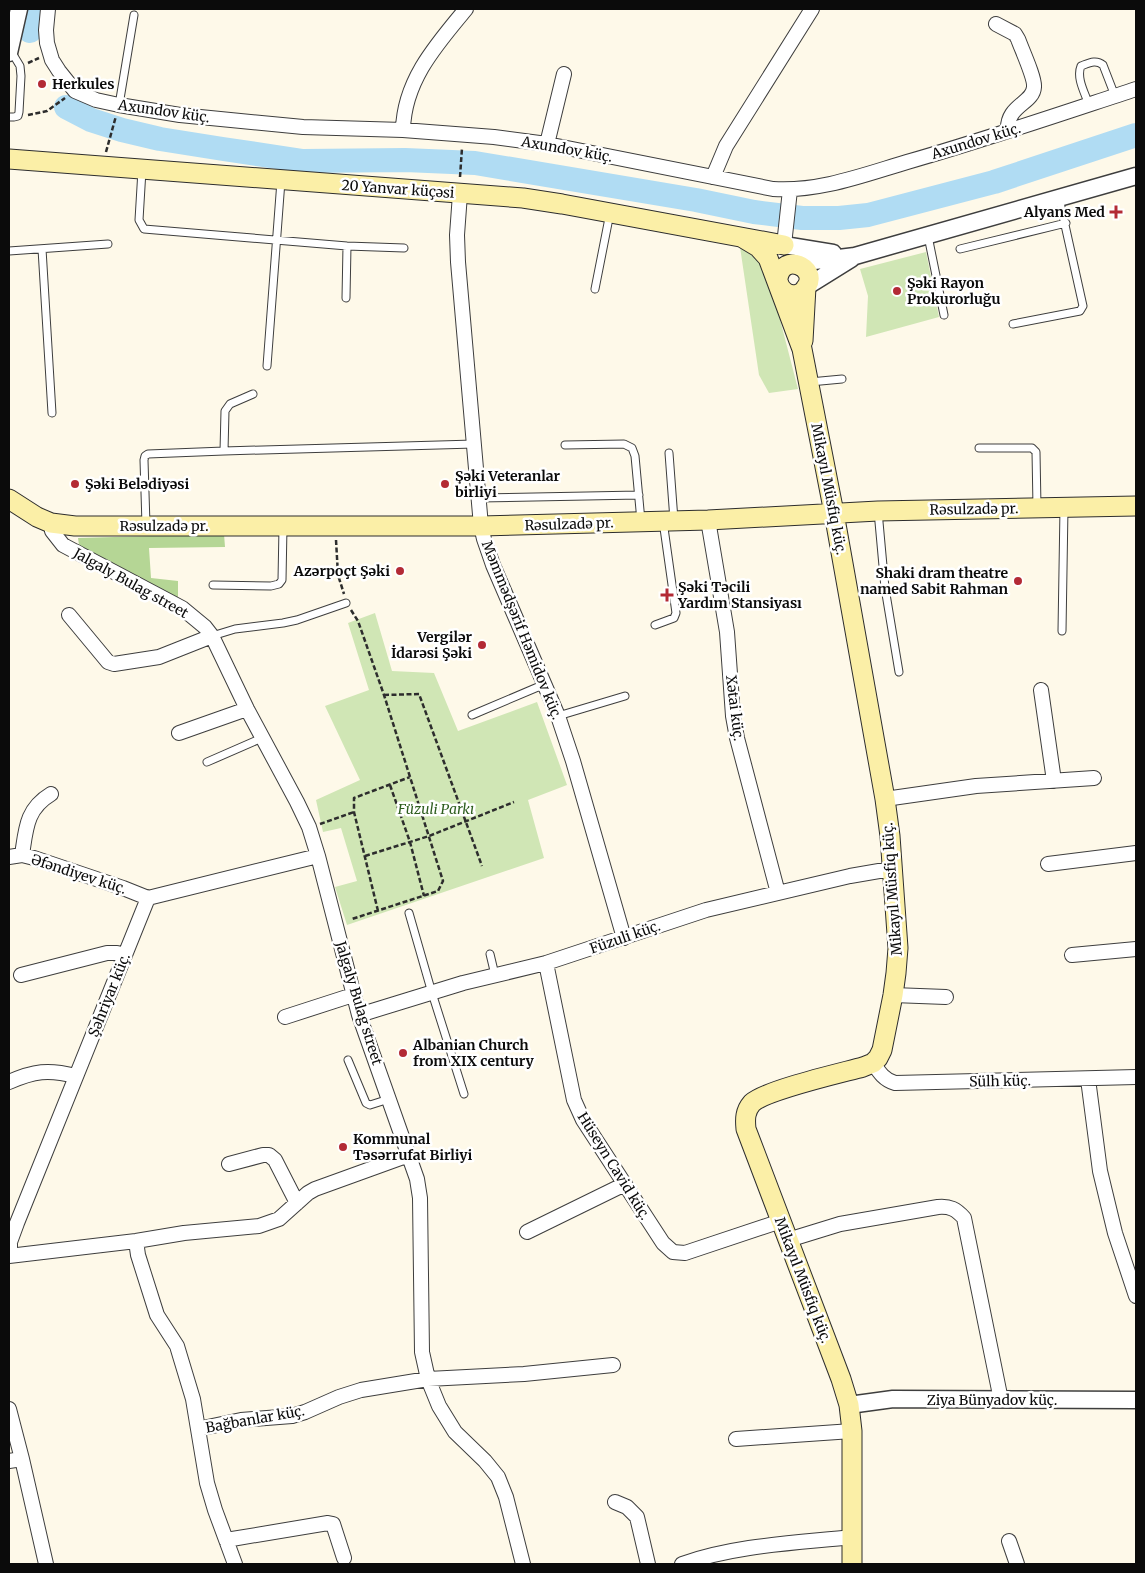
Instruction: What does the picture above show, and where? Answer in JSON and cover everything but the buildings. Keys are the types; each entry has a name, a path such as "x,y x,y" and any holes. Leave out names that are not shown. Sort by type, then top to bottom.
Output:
{"main road":[{"name":"20 Yanvar küçəsi","path":"9,158 281,180 460,185 743,238 785,240"},
{"path":"743,238 754,243 762,250 771,265 802,349"},
{"path":"785,240 798,265 809,278 806,287 802,349"},
{"path":"785,240 778,281 784,292 794,295 803,291 806,287"},
{"path":"778,281 782,269 798,265"},
{"name":"Mikayıl Müsfiq küç.","path":"802,349 834,512 885,799 890,836 898,948 893,995 882,1050 878,1058 873,1063 774,1092 753,1102 747,1110 745,1118 746,1129 841,1379 849,1405 852,1431 852,1564"},
{"name":"Rəsulzadə pr.","path":"9,499 37,517 51,523 75,526 481,526 708,520 834,512 1136,506"}],"street":[{"path":"9,52 19,9"},
{"path":"48,9 46,30 50,53 59,70 75,91"},
{"path":"403,130 403,114 407,97 418,75 437,44 466,9"},
{"path":"713,177 726,146 812,9"},
{"path":"996,24 1014,34 1018,39 1035,85 1033,93 1010,115 1007,122 1008,131"},
{"path":"547,144 564,74"},
{"name":"Axundov küç.","path":"75,91 96,100 180,115 303,127 403,130 494,137 547,144 759,187 790,190 823,186 961,147 1136,90"},
{"path":"798,265 855,256 1136,176"},
{"name":"Məmmədşərif Həmidov küç.","path":"460,185 457,235 458,262 481,526 488,552 558,716 576,770 624,938"},
{"path":"790,190 785,240 855,256"},
{"path":"806,287 855,256"},
{"name":"Xətai küç.","path":"708,520 727,632 734,723 778,893"},
{"name":"Jalgaly Bulag street","path":"51,523 52,531 63,545 182,608 205,627 212,636 262,738 309,827 359,1016 417,1179 420,1198 422,1352 428,1378 439,1406 455,1432 485,1461 498,1477 506,1497 523,1564"},
{"path":"69,615 108,662 114,664 159,657 212,636"},
{"path":"1041,690 1054,780"},
{"path":"179,733 248,709"},
{"path":"885,799 976,786 1094,778"},
{"path":"15,856 27,821 36,806 51,794"},
{"path":"1048,864 1136,853"},
{"name":"Əfəndiyev küç.","path":"15,856 34,858 148,898"},
{"path":"148,898 318,856"},
{"name":"Füzuli küç.","path":"359,1016 463,983 546,963 706,910 868,873 893,871"},
{"name":"Şəhriyar küç.","path":"9,1256 10,1242 148,898"},
{"path":"1072,955 1136,949"},
{"path":"21,975 107,953 125,955"},
{"name":"Hüseyn Cavid küç.","path":"546,963 574,1100 583,1120 663,1243 673,1252 685,1253 781,1221"},
{"path":"285,1017 353,995"},
{"path":"893,995 946,997"},
{"name":"Sülh küç.","path":"873,1063 882,1076 888,1081 895,1083 1136,1077"},
{"path":"9,1082 36,1072 57,1071 76,1076"},
{"path":"1088,1079 1100,1171 1115,1233 1136,1296"},
{"path":"229,1164 263,1155 269,1156 275,1160 297,1203"},
{"path":"9,1256 136,1241 184,1233 259,1226 279,1219 308,1193 325,1185 409,1156"},
{"path":"527,1232 625,1184"},
{"path":"788,1240 840,1224 948,1206 957,1210 964,1218 1001,1400"},
{"name":"Bağbanlar küç.","path":"136,1241 138,1255 157,1315 177,1346 193,1399 207,1483 235,1564"},
{"name":"Bağbanlar küç.","path":"198,1429 241,1420 292,1416 362,1390 428,1378 524,1374 613,1365"},
{"name":"Ziya Bünyadov küç.","path":"849,1405 893,1399 1136,1400"},
{"path":"9,1409 15,1460 46,1564"},
{"path":"736,1439 852,1431"},
{"path":"615,1502 627,1507 637,1517 648,1564"},
{"path":"226,1540 328,1522 333,1524 344,1558"},
{"path":"682,1564 725,1553 760,1547 852,1537"},
{"path":"1009,1541 1017,1564"}],"lane":[{"path":"118,105 134,15"},
{"path":"9,52 20,66 18,116 9,117"},
{"path":"1089,105 1079,76 1079,70 1081,66 1094,61 1103,65 1115,96"},
{"path":"142,169 139,220 144,229 347,246 404,248"},
{"path":"267,366 281,180"},
{"path":"1013,324 1080,311 1083,306 1059,198"},
{"path":"595,289 610,213"},
{"path":"960,249 1066,223"},
{"path":"928,236 944,315"},
{"path":"9,251 108,244"},
{"path":"346,298 347,246"},
{"path":"42,249 52,412"},
{"path":"809,382 842,378"},
{"path":"224,450 225,411 230,404 253,394"},
{"path":"146,525 144,456 148,454 224,450 474,444"},
{"path":"565,446 624,444 632,448 636,456 641,522"},
{"path":"979,448 1032,448 1036,452 1037,507"},
{"path":"655,625 674,618 676,614 668,521 669,453"},
{"path":"479,498 639,496"},
{"path":"1062,631 1064,507"},
{"path":"878,511 885,588 899,672"},
{"path":"213,585 271,586 279,584 282,580 283,526"},
{"path":"212,636 234,629 297,620 346,603"},
{"path":"472,715 545,684"},
{"path":"558,716 625,696"},
{"path":"207,762 262,738"},
{"path":"409,913 464,1094"},
{"path":"490,954 495,975"},
{"path":"348,1060 366,1103 370,1105 389,1099"}],"path":[{"path":"18,116 33,115 47,111 75,91"},
{"path":"107,150 115,120"},
{"path":"460,185 462,148"},
{"path":"336,526 338,575 346,603 358,621 384,695 443,881 438,891 352,919"},
{"path":"384,695 419,694 482,866"},
{"path":"378,911 354,812 354,798 410,777"},
{"path":"390,785 410,842 424,896"},
{"path":"364,857 429,836 514,802"},
{"path":"309,827 354,812"}],"green space":[{"path":"740,247 755,254 769,277 798,389 769,393 759,375"},
{"path":"926,252 939,317 866,337 868,296 860,269"},
{"path":"224,534 225,547 149,548 151,578 178,581 178,598 79,545 78,538"},
{"name":"Füzuli Parkı","path":"375,613 392,671 434,673 458,731 537,702 567,785 528,800 544,858 347,925 335,887 357,881 341,828 323,832 316,800 360,780 325,706 369,690 348,623"}],"waterway":[{"path":"30,31 32,9"},
{"path":"66,107 91,120 122,130 160,139 223,149 303,161 405,160 475,163 696,200 754,212 802,218 839,218 868,215 994,182 1136,135"}],"place":[{"name":"Herkules","path":"42,84"},
{"name":"Alyans Med","path":"1116,212"},
{"name":"Şəki Rayon Prokurorluğu","path":"897,291"},
{"name":"Şəki Belədiyəsi","path":"75,484"},
{"name":"Şəki Veteranlar birliyi","path":"445,484"},
{"name":"Azərpoçt Şəki","path":"400,571"},
{"name":"Shaki dram theatre named Sabit Rahman","path":"1018,581"},
{"name":"Şəki Təcili Yardım Stansiyası","path":"667,595"},
{"name":"Vergilər İdarəsi Şəki","path":"482,645"},
{"name":"Albanian Church from XIX century","path":"403,1053"},
{"name":"Kommunal Təsərrufat Birliyi","path":"343,1147"}]}
